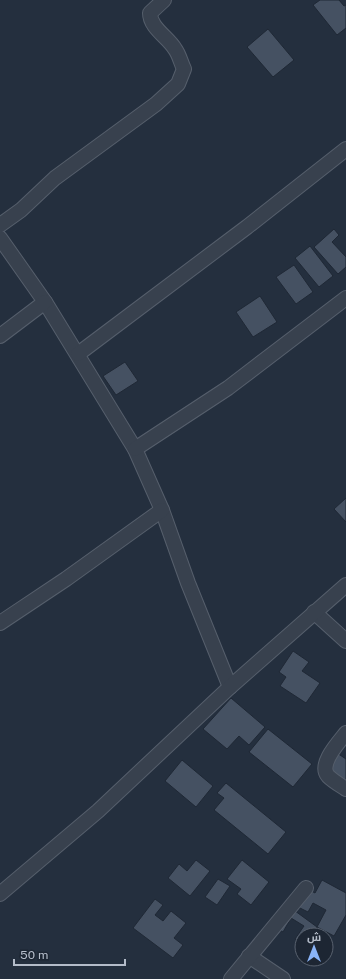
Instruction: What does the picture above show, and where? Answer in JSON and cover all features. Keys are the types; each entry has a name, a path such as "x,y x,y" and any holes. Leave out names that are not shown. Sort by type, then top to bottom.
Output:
{"street":[{"path":"0,225 21,210 56,178 156,104 178,84 184,69 176,49 150,19 150,13 164,0"},
{"path":"78,354 247,227 346,149"},
{"path":"0,238 46,302 135,449 162,510 188,583 230,687"},
{"path":"135,449 228,388 346,298"},
{"path":"0,336 46,302"},
{"path":"0,623 66,579 162,510"},
{"path":"0,894 98,811 230,687 346,585"},
{"path":"314,612 346,642"},
{"path":"346,733 327,759 325,769 328,776 346,789"},
{"path":"231,979 306,888"},
{"path":"249,956 283,979"}],"building":[{"path":"320,0 339,0 344,6 346,5 346,28 337,35 313,5"},
{"path":"268,29 294,60 273,77 247,47"},
{"path":"334,229 339,235 332,242 346,257 346,267 338,274 314,247"},
{"path":"310,246 333,276 319,287 295,258"},
{"path":"294,265 313,292 296,304 276,277"},
{"path":"260,296 277,322 253,337 236,312"},
{"path":"125,362 138,381 116,395 103,376"},
{"path":"346,498 346,522 334,509"},
{"path":"293,651 309,662 302,671 320,683 306,703 280,686 286,677 279,672"},
{"path":"231,698 265,727 249,745 239,736 227,749 203,729"},
{"path":"268,729 312,764 293,787 249,752"},
{"path":"337,753 346,759 346,783 325,769"},
{"path":"182,760 213,786 196,807 165,781"},
{"path":"226,783 286,832 268,854 214,810 224,798 217,793"},
{"path":"196,860 210,871 190,896 168,878 179,864 187,871"},
{"path":"242,860 269,882 251,905 237,894 241,889 227,879"},
{"path":"218,879 230,886 217,905 205,897"},
{"path":"322,880 346,893 346,915 334,936 334,927 317,927 326,910 313,903 308,912 296,906 306,888 315,893"},
{"path":"155,899 163,905 155,915 163,921 171,911 186,923 174,938 183,945 173,958 133,928"},
{"path":"291,908 317,927 303,927 304,926 291,918 283,932 278,929"}]}
